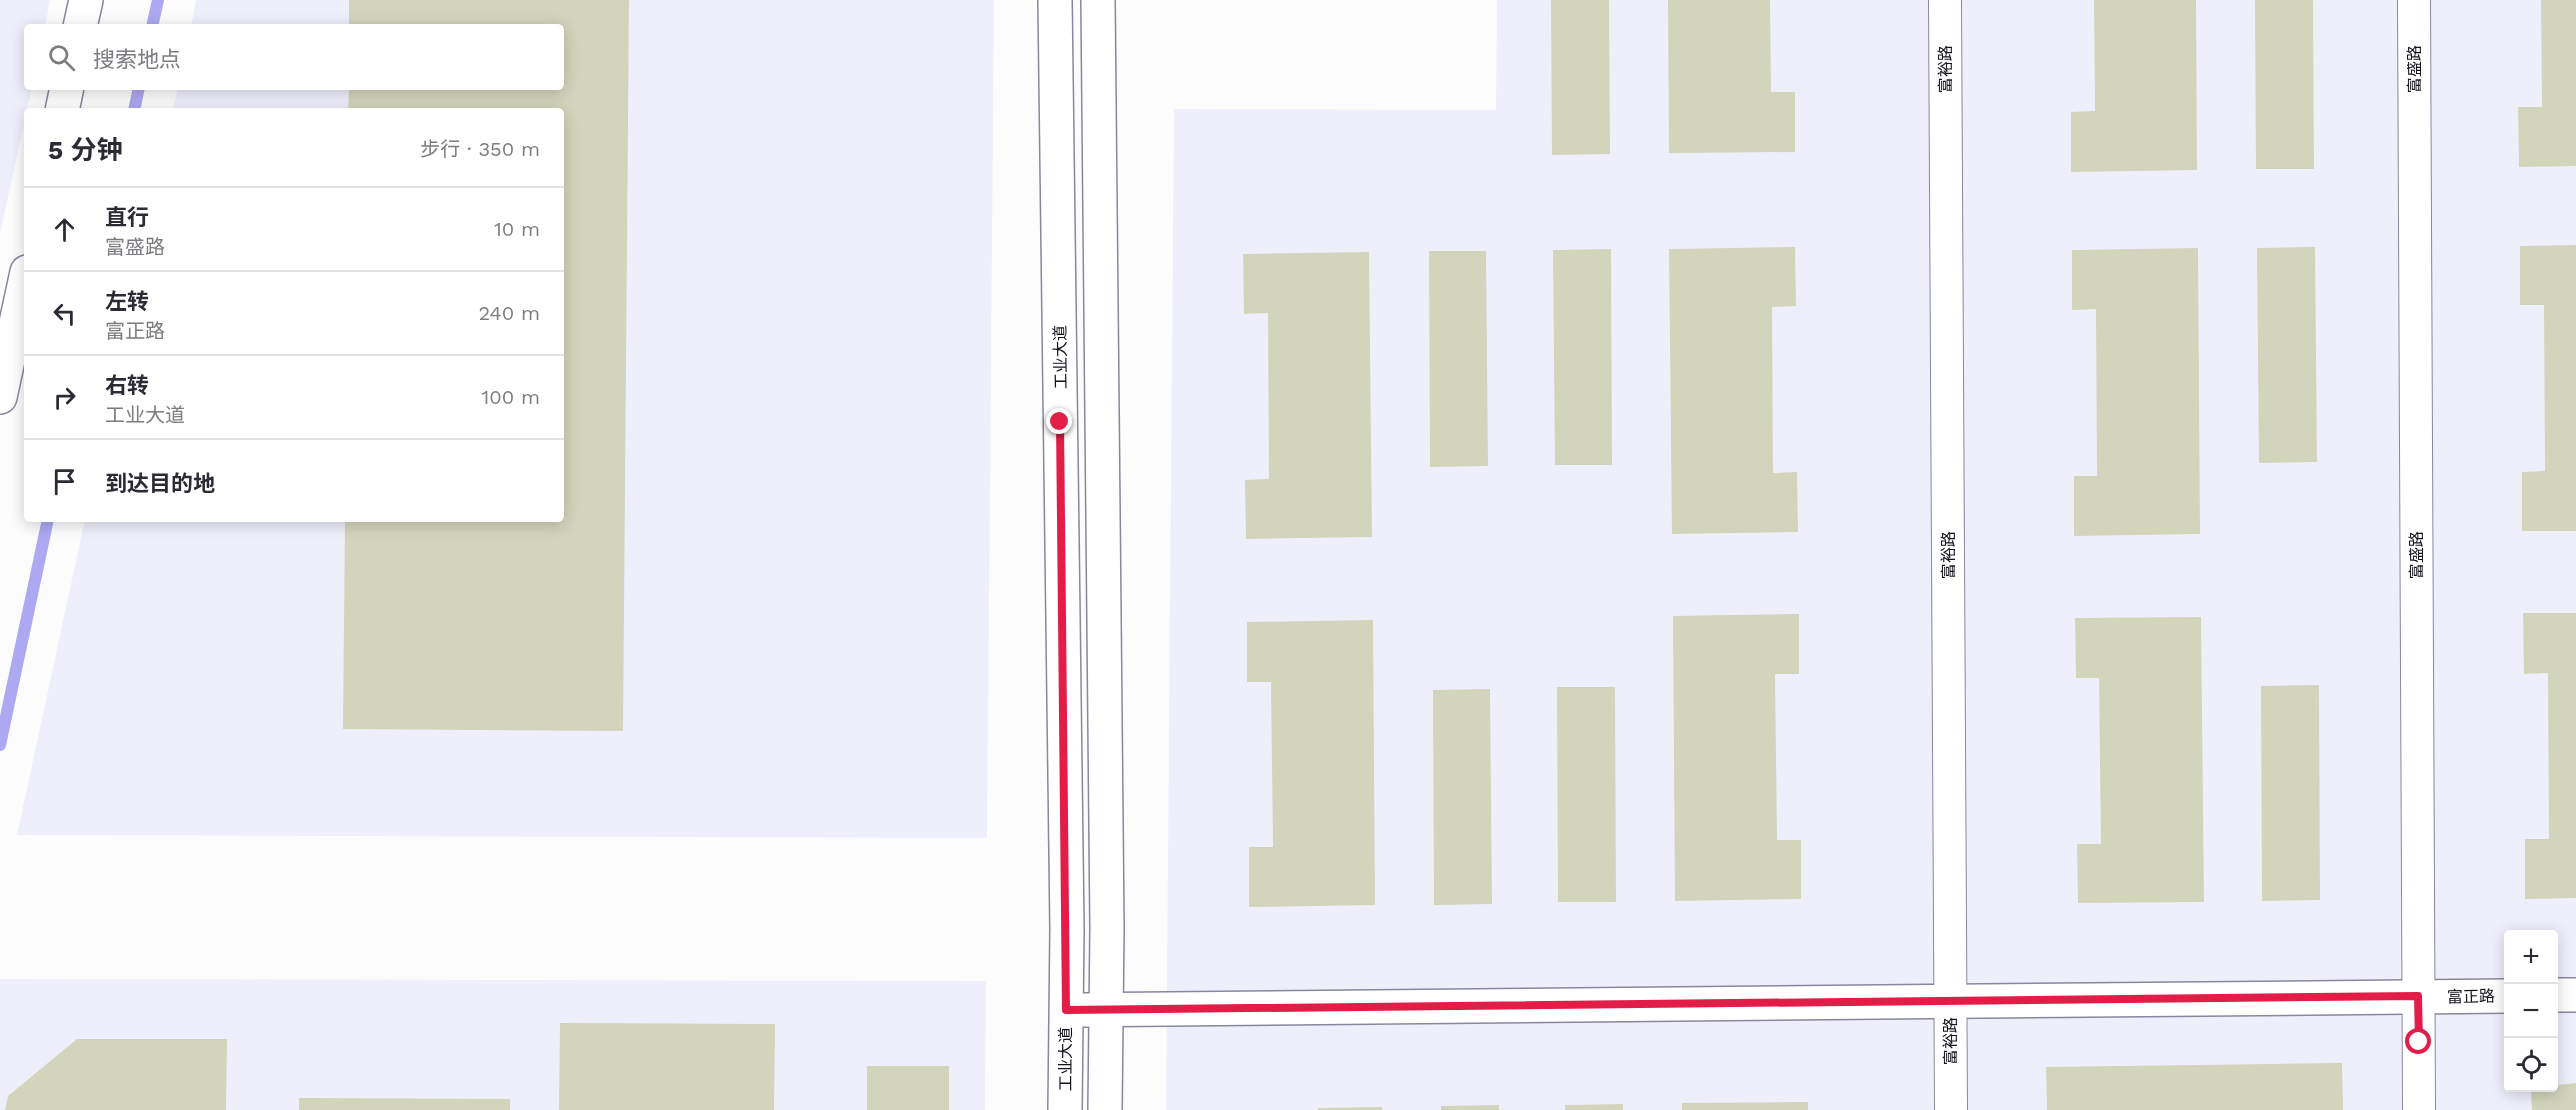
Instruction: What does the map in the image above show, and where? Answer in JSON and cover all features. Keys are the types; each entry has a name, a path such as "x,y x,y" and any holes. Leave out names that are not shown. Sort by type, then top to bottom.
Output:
{"street":[{"path":"81,24 86,0"},
{"name":"工业大道","path":"1055,0 1066,1010 1065,1110"},
{"path":"1098,0 1105,1110"},
{"name":"富裕路","path":"1945,0 1950,1110"},
{"name":"富盛路","path":"2414,0 2419,1110"},
{"path":"63,108 66,90"},
{"path":"0,397 24,286"},
{"path":"2558,995 2576,995"},
{"name":"富正路","path":"1066,1010 2504,996"}],"shaded area":[{"path":"0,0 50,0 46,24 24,24 24,90 31,90 27,108 24,108 24,124 0,234"},
{"path":"196,0 994,0 987,838 17,835 84,522 564,522 564,108 174,108 177,90 564,90 564,24 192,24"},
{"path":"1497,0 2576,0 2576,1110 1166,1110 1174,109 1496,110"},
{"path":"0,979 986,981 985,1110 0,1110"}],"building":[{"path":"349,0 629,0 623,731 343,729 345,522 564,522 564,108 348,108 349,90 564,90 564,24 349,24"},
{"path":"1551,0 1609,0 1610,154 1552,155"},
{"path":"1668,0 1770,0 1771,92 1795,92 1795,152 1669,153"},
{"path":"2094,0 2196,0 2197,170 2071,172 2071,112 2095,111"},
{"path":"2255,0 2313,0 2314,169 2256,169"},
{"path":"2541,0 2576,0 2576,166 2519,167 2518,107 2542,107"},
{"path":"2576,245 2576,531 2522,531 2522,472 2545,471 2544,305 2520,305 2520,246"},
{"path":"1795,247 1796,306 1772,307 1773,473 1797,472 1798,532 1672,534 1669,249"},
{"path":"2315,247 2317,462 2259,463 2257,248"},
{"path":"2198,248 2200,534 2074,536 2074,476 2097,476 2096,309 2072,310 2072,250"},
{"path":"1611,249 1612,465 1555,465 1553,250"},
{"path":"1429,251 1486,251 1488,466 1430,467"},
{"path":"1369,252 1372,537 1246,539 1245,480 1269,479 1268,313 1244,314 1243,254"},
{"path":"2523,613 2576,613 2576,898 2525,899 2525,839 2549,839 2548,673 2524,674"},
{"path":"1799,614 1799,674 1775,674 1777,840 1801,840 1801,899 1675,901 1673,616"},
{"path":"2201,617 2204,902 2078,903 2077,844 2101,844 2099,678 2076,678 2075,618"},
{"path":"1373,620 1375,905 1249,907 1249,847 1273,847 1271,682 1247,682 1247,622"},
{"path":"2319,685 2320,900 2262,901 2261,686"},
{"path":"1557,687 1615,687 1616,902 1558,902"},
{"path":"1490,689 1492,904 1434,905 1433,690"},
{"path":"560,1023 775,1024 774,1110 559,1110"},
{"path":"77,1039 227,1039 226,1110 5,1110 8,1096"},
{"path":"2342,1063 2343,1110 2047,1110 2046,1067"},
{"path":"867,1066 949,1066 949,1110 867,1110"},
{"path":"2576,1083 2576,1110 2532,1110 2531,1092 2558,1092 2558,1085"},
{"path":"299,1098 510,1099 510,1110 299,1110"},
{"path":"1808,1102 1808,1110 1682,1110 1682,1103"},
{"path":"1623,1104 1623,1110 1565,1110 1565,1105"},
{"path":"1499,1105 1499,1110 1441,1110 1441,1106"},
{"path":"1382,1107 1382,1110 1318,1110 1318,1108"}],"waterway":[{"path":"153,24 158,0"},
{"path":"135,108 138,90"},
{"path":"0,745 47,522"}],"route":[{"path":"1060,422 1067,928 1066,1010 2418,996 2419,1042"}]}
